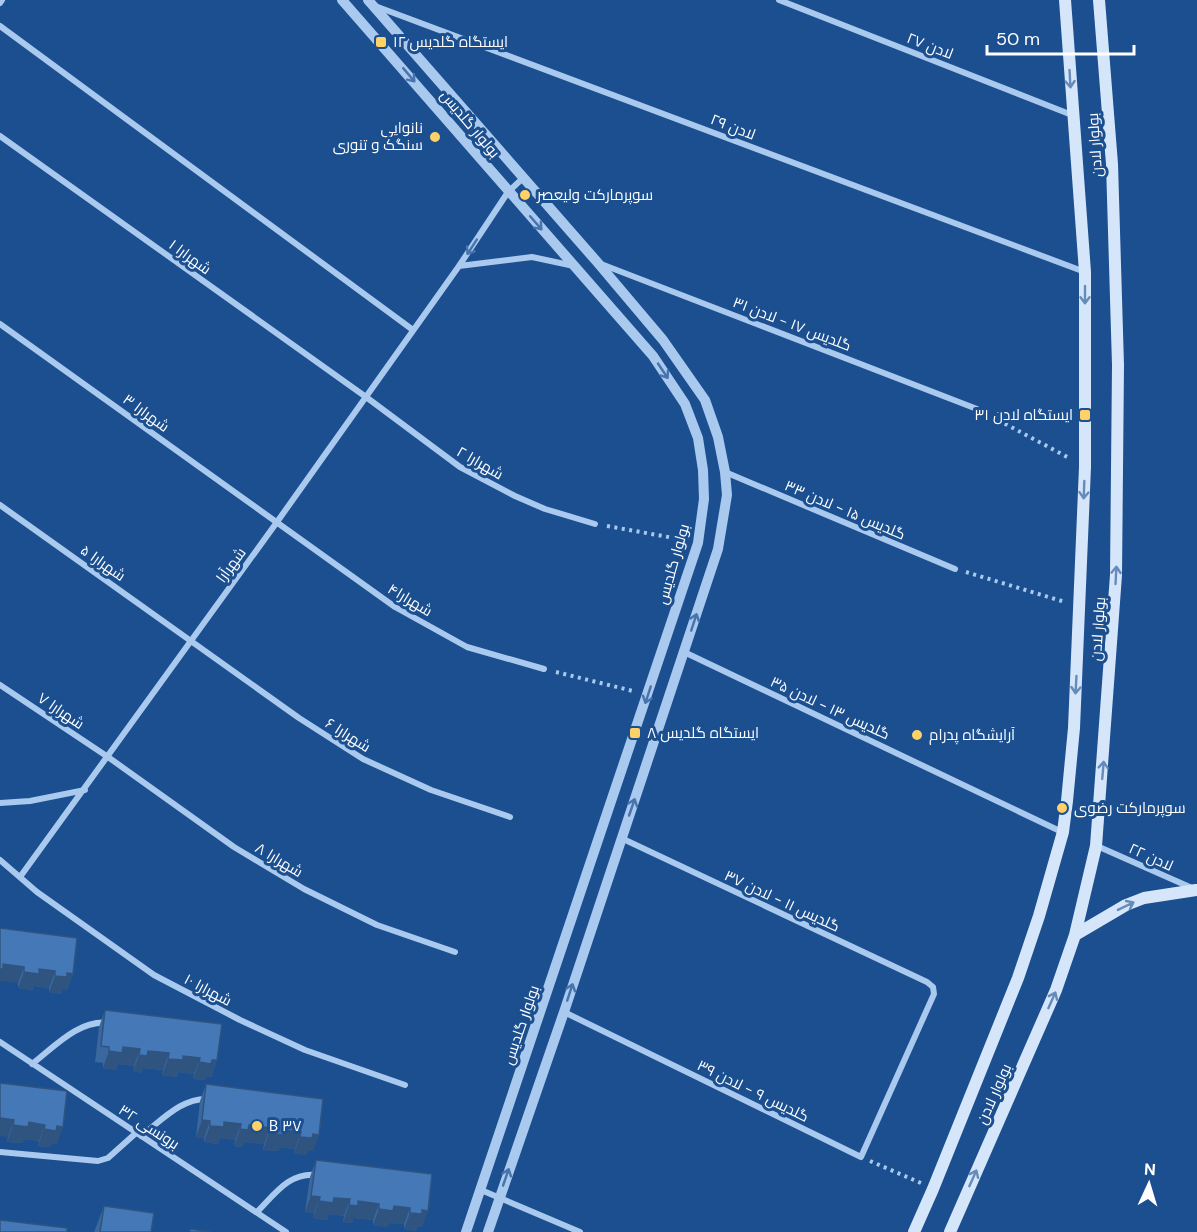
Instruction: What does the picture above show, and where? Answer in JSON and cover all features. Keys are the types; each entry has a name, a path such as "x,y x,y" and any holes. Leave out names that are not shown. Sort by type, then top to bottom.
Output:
{"main road":[{"name":"بولوار لادن","path":"914,1232 1018,978 1039,916 1063,832 1074,728 1085,467 1085,272 1065,0"},
{"name":"بولوار لادن","path":"950,1232 1056,990 1075,935 1096,846 1116,574 1118,365 1112,164 1099,0"},
{"path":"1075,935 1126,905 1144,898 1196,890"}],"street":[{"name":"بولوار گلدیس","path":"342,0 653,356 685,404 698,438 703,470 704,499 698,543 466,1232"},
{"name":"لادن ۲۷","path":"779,0 1072,115"},
{"name":"بولوار گلدیس","path":"370,2 598,262 663,340 705,400 718,438 725,472 727,495 718,549 564,1012 488,1232"},
{"name":"لادن ۲۹","path":"370,2 1085,272"},
{"path":"0,26 413,330"},
{"name":"شهرارا ۱","path":"0,136 366,397"},
{"name":"شهرآرا","path":"20,877 277,522 459,266 508,192 523,178"},
{"path":"459,266 532,257 574,266"},
{"name":"گلدیس ۱۷ - لادن ۳۱","path":"598,262 977,409"},
{"name":"شهرارا ۳","path":"0,324 277,522"},
{"name":"شهرارا ۲","path":"366,397 460,467 515,496 546,509 595,524"},
{"name":"گلدیس ۱۵ - لادن ۳۳","path":"725,472 955,569"},
{"name":"شهرارا ۵","path":"0,505 192,640"},
{"name":"شهرارا۴","path":"277,522 395,607 467,647 544,669"},
{"name":"شهرارا ۶","path":"192,640 298,718 363,759 431,790 510,817"},
{"name":"گلدیس ۱۳ - لادن ۳۵","path":"684,652 1063,832"},
{"name":"شهرارا ۷","path":"0,685 108,757"},
{"name":"شهرارا ۸","path":"108,757 234,847 304,889 377,925 455,952"},
{"path":"0,803 30,801 85,790"},
{"name":"گلدیس ۱۱ - لادن ۳۷","path":"621,838 927,982 933,987 934,994 861,1157"},
{"name":"لادن ۲۲","path":"1096,846 1196,890"},
{"name":"شهرارا ۱۰","path":"0,860 37,892 154,975 240,1020 305,1050 405,1085"},
{"name":"گلدیس ۹ - لادن ۳۹","path":"564,1012 861,1157"},
{"path":"32,1064 88,1024 114,1023"},
{"name":"برونسی ۳۲","path":"0,1042 286,1232"},
{"path":"0,1152 98,1161 108,1158 185,1103 197,1098 217,1100"},
{"path":"257,1212 287,1182 297,1176 305,1174 327,1176"},
{"path":"481,1191 580,1232"}],"path":[{"path":"977,409 1085,467"},
{"path":"595,524 698,543"},
{"path":"955,569 1080,607"},
{"path":"544,669 648,694"},
{"path":"861,1157 933,1189"}],"building":[{"path":"0,928 77,938 73,974 67,973 67,977 55,976 55,971 39,969 39,974 24,972 24,967 3,964 3,969 0,969"},
{"path":"105,1010 222,1024 217,1060 212,1060 211,1064 199,1062 200,1058 183,1056 183,1060 168,1059 169,1053 148,1051 147,1056 139,1055 140,1049 123,1047 122,1053 109,1051 109,1047 101,1046"},
{"path":"0,1083 67,1091 63,1127 57,1126 56,1131 44,1129 45,1125 29,1122 28,1127 13,1125 14,1120 0,1118"},
{"path":"206,1084 323,1099 319,1135 313,1134 312,1138 300,1137 301,1132 285,1130 284,1135 269,1133 270,1128 249,1125 248,1130 240,1129 241,1124 224,1122 224,1127 210,1126 210,1121 202,1120"},
{"path":"316,1160 432,1174 428,1211 422,1210 422,1214 410,1213 410,1208 394,1206 393,1211 379,1209 379,1204 358,1201 358,1206 349,1205 350,1199 334,1198 333,1203 319,1201 320,1197 311,1196"},
{"path":"104,1206 154,1213 151,1232 100,1232"},
{"path":"0,1220 67,1228 67,1232 0,1232"},
{"path":"190,1229 211,1232 190,1232"}],"place":[{"name":"ایستگاه گلدیس ۱۲","path":"381,42"},
{"name":"نانوایی سنگک و تنوری","path":"435,137"},
{"name":"سوپرمارکت ولیعصر","path":"525,195"},
{"name":"ایستگاه لادن ۳۱","path":"1085,415"},
{"name":"ایستگاه گلدیس ۸","path":"635,733"},
{"name":"آرایشگاه پدرام","path":"917,735"},
{"name":"سوپرمارکت رضوی","path":"1062,808"},
{"name":"B ۳۷","path":"257,1126"}]}
